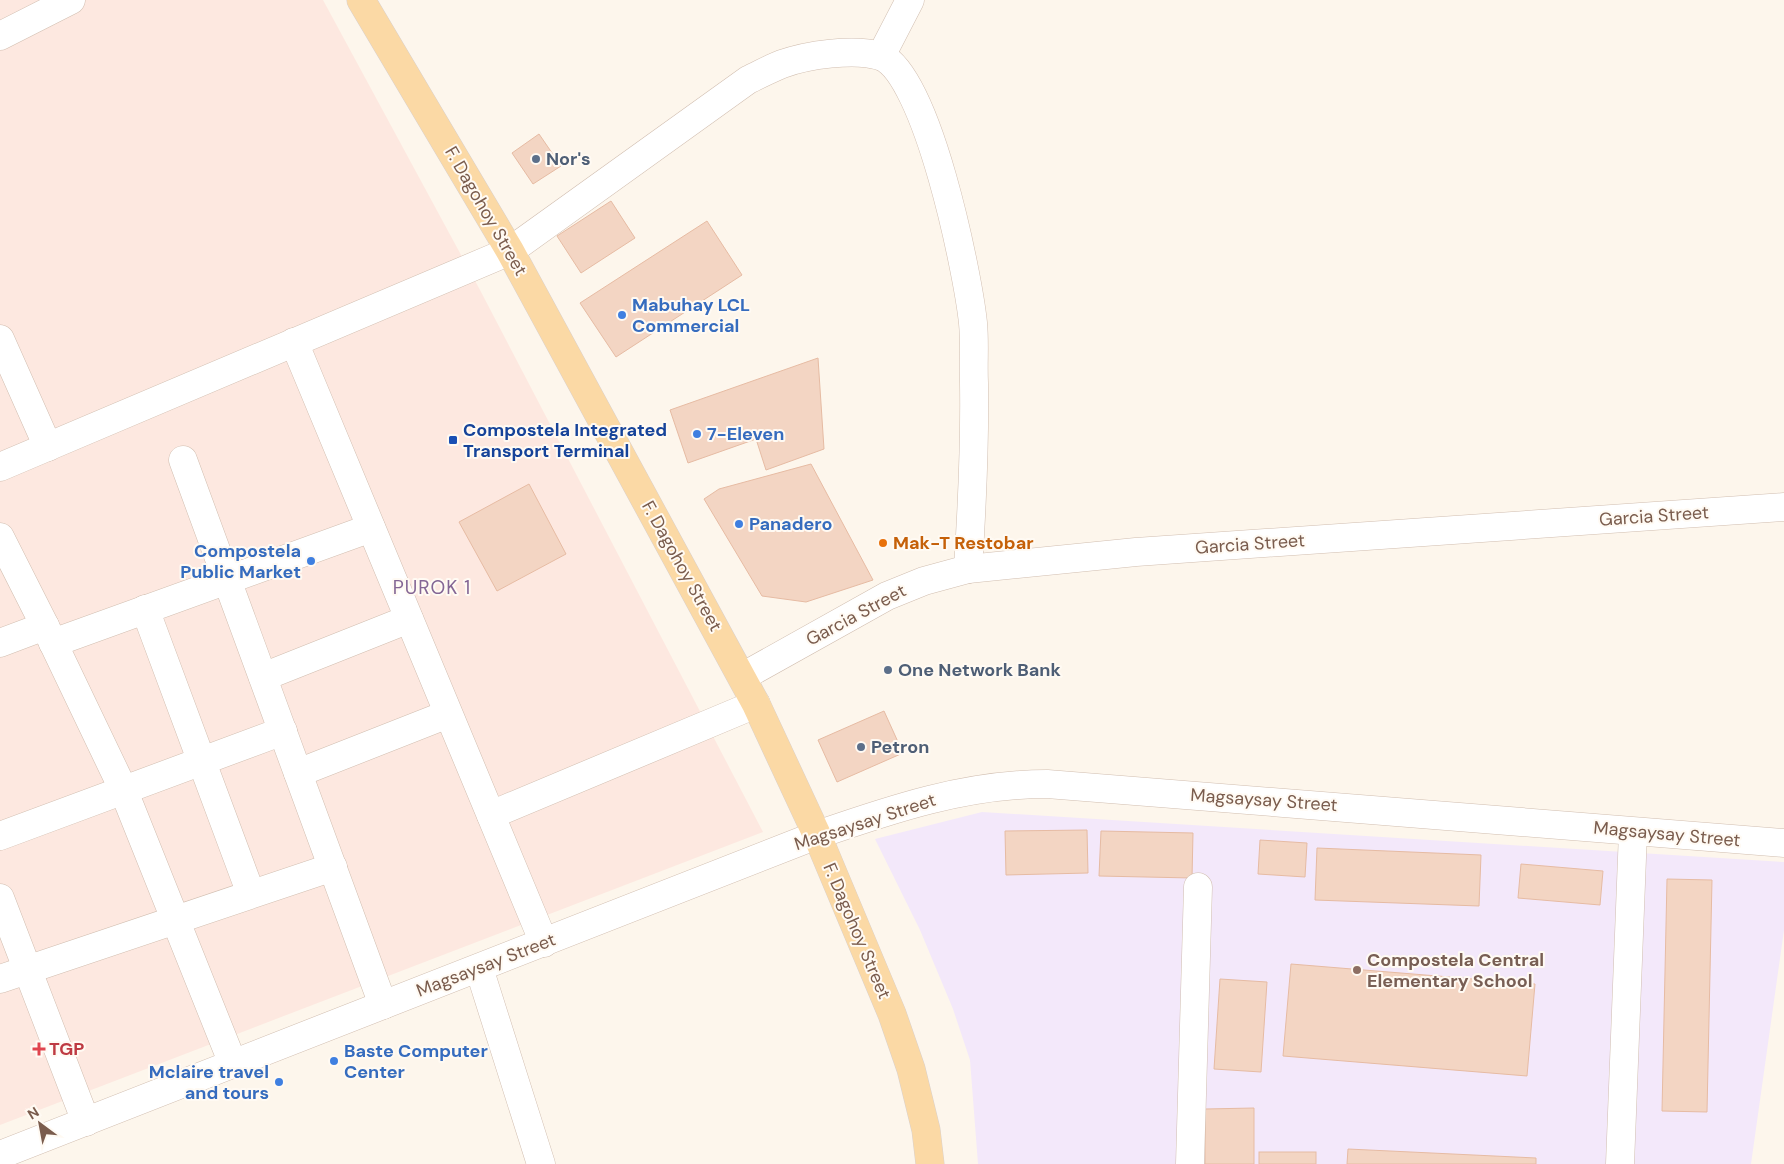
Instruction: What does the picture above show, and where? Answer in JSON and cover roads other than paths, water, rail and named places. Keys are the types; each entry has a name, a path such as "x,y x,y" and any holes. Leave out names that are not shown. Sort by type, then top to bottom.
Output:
{"main road":[{"name":"F. Dagohoy Street","path":"361,0 510,250 756,704 817,835 892,1014 908,1060 926,1130 930,1164"}],"street":[{"path":"0,36 70,0"},
{"path":"881,56 910,0"},
{"path":"0,467 510,250 748,80 782,64 812,56 849,53 881,56 899,72 922,112 950,204 973,323 975,456 968,569"},
{"path":"0,339 48,447"},
{"path":"294,342 544,943"},
{"path":"183,460 384,1005"},
{"name":"Garcia Street","path":"742,677 886,596 924,581 968,569 1136,552 1784,507"},
{"path":"0,643 49,634 145,609 226,578 370,528"},
{"path":"0,538 49,634 123,789 233,1064"},
{"path":"145,609 251,894"},
{"path":"263,676 409,619"},
{"path":"490,815 756,704"},
{"path":"298,773 448,714"},
{"path":"0,836 283,731"},
{"name":"Magsaysay Street","path":"0,1155 817,835 914,803 960,792 1010,784 1047,784 1305,803 1633,832 1784,843"},
{"path":"1620,1164 1633,832"},
{"path":"0,979 332,867"},
{"path":"1190,1164 1198,887"},
{"path":"0,898 86,1122"},
{"path":"479,968 541,1164"}],"place":[{"name":"Nor's","path":"536,159"},
{"name":"Mabuhay LCL Commercial","path":"622,315"},
{"name":"7-Eleven","path":"697,434"},
{"name":"Compostela Integrated Transport Terminal","path":"453,440"},
{"name":"Panadero","path":"739,524"},
{"name":"Mak-T Restobar","path":"883,543"},
{"name":"Compostela Public Market","path":"311,561"},
{"name":"One Network Bank","path":"888,670"},
{"name":"Petron","path":"861,747"},
{"name":"Compostela Central Elementary School","path":"1357,970"},
{"name":"TGP","path":"39,1049"},
{"name":"Baste Computer Center","path":"334,1061"},
{"name":"Mclaire travel and tours","path":"279,1082"}],"district":[{"name":"PUROK 1","path":"432,587"}]}
